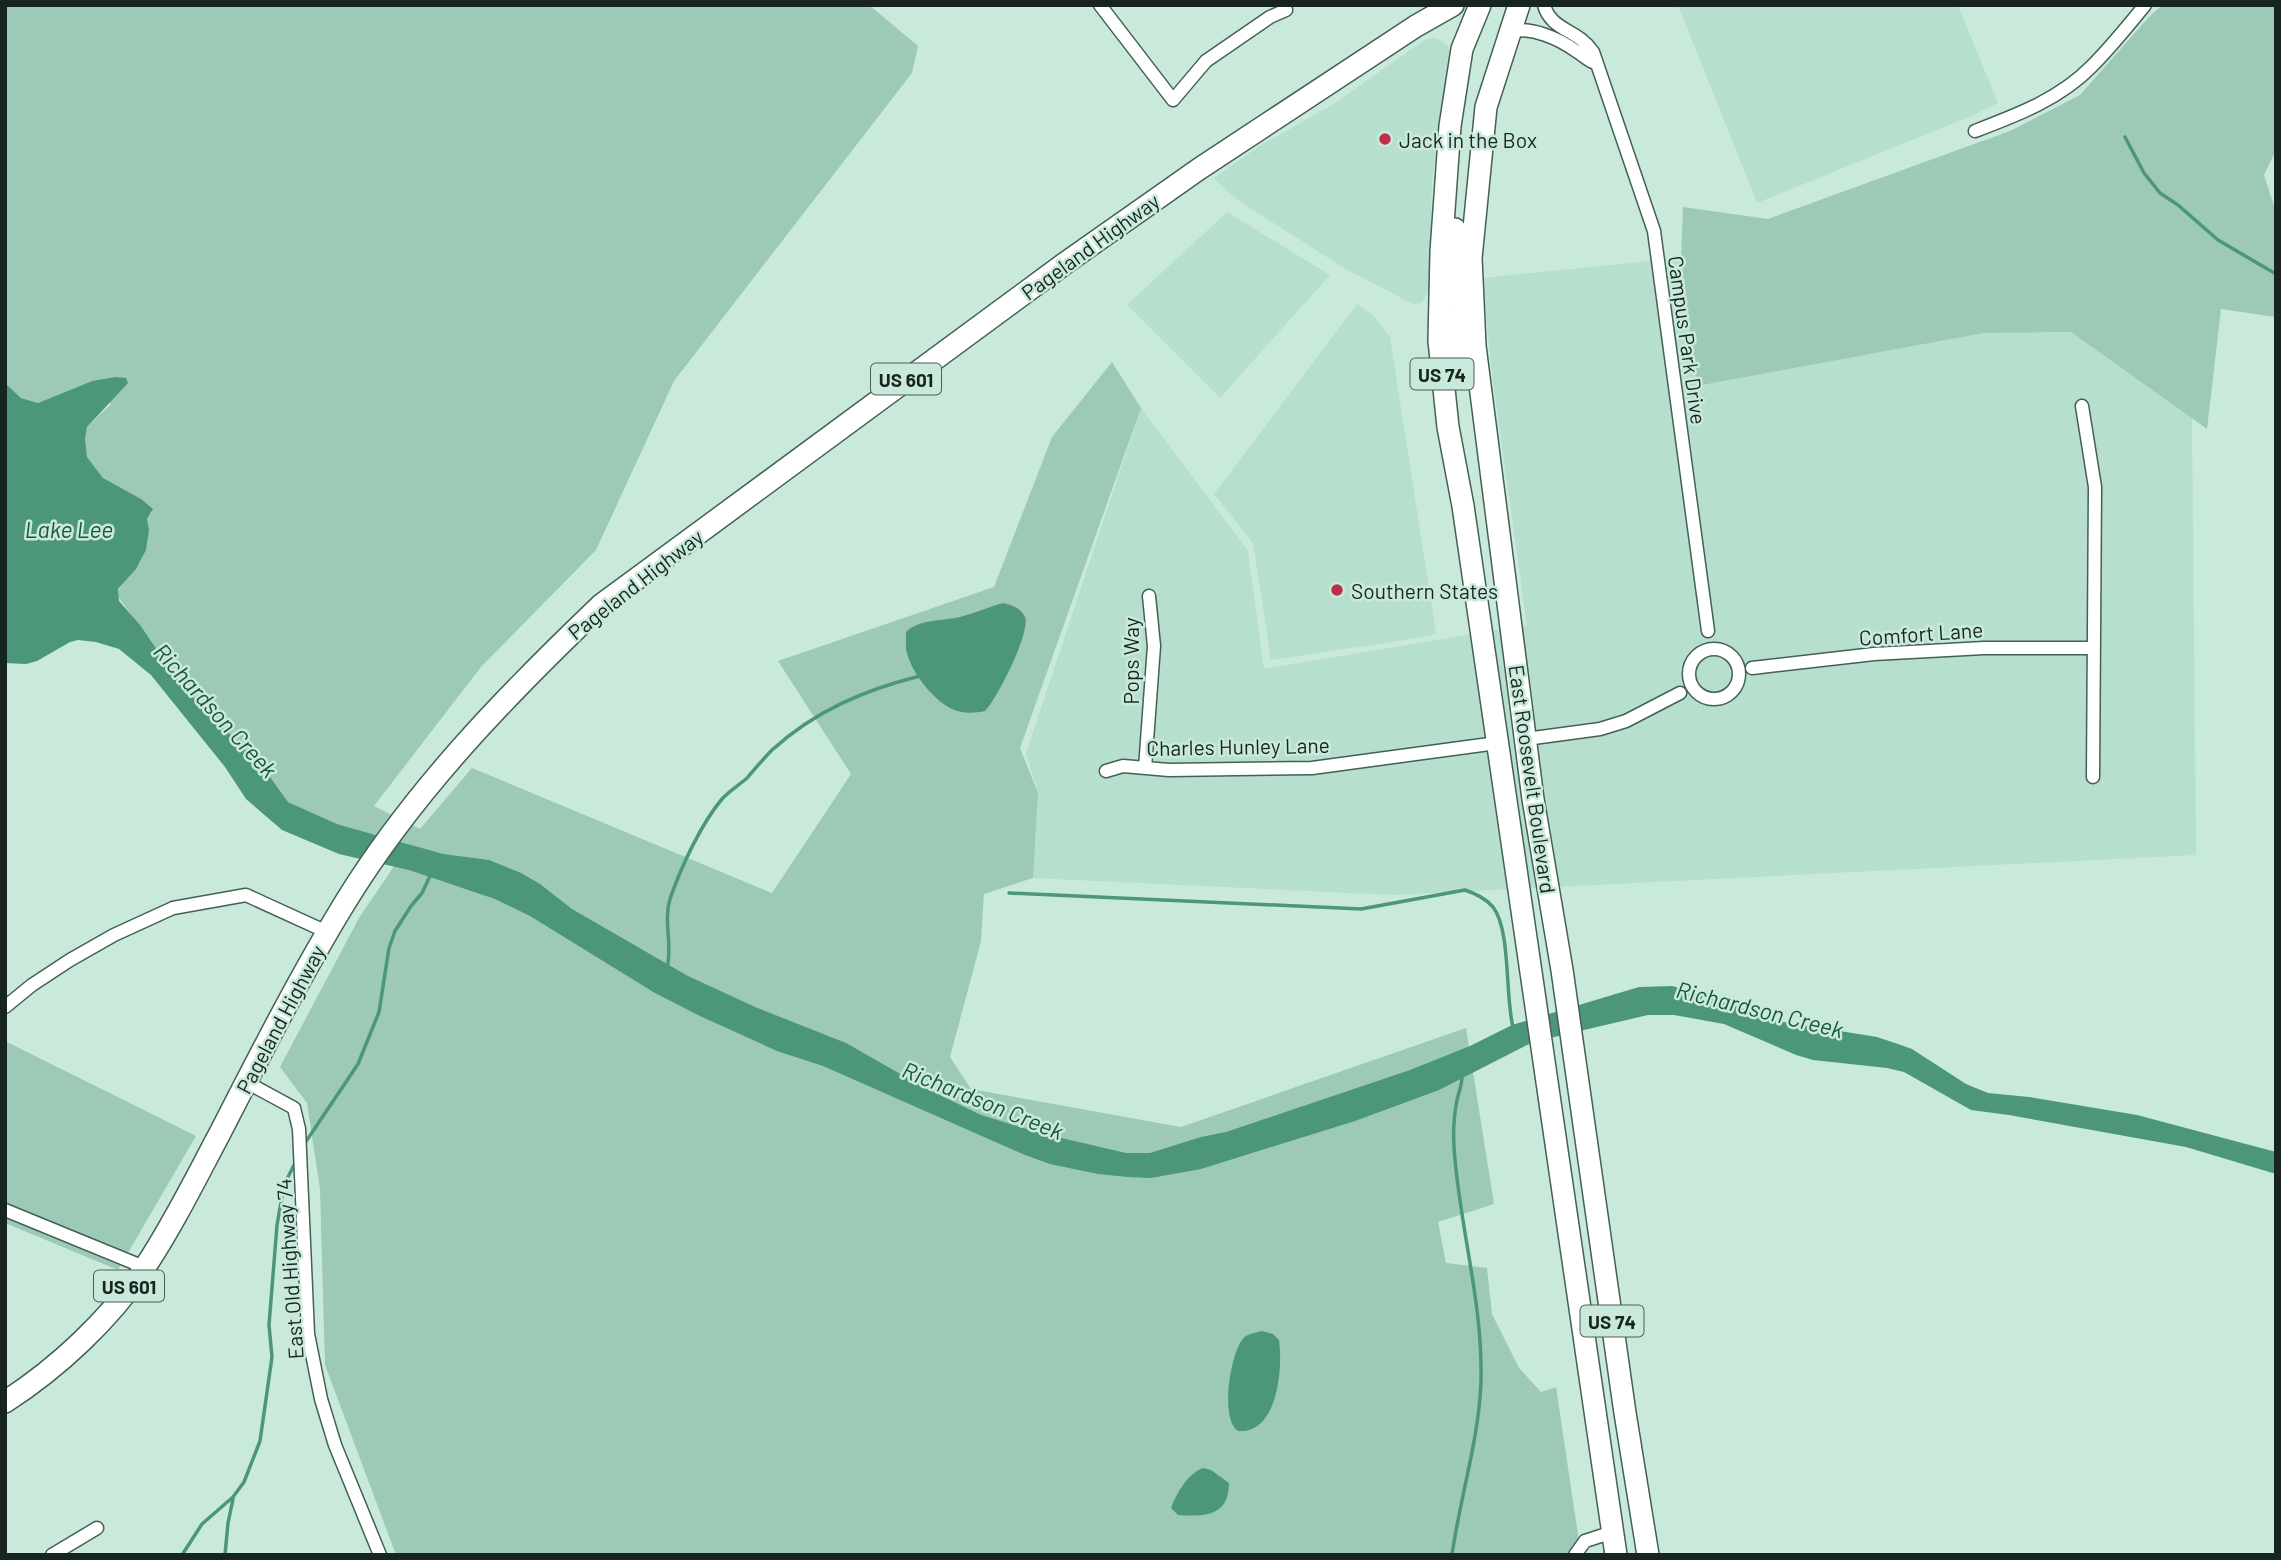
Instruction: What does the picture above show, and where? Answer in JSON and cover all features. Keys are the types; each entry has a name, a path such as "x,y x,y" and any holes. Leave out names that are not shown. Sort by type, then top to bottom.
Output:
{"highway":[{"name":"Pageland Highway","path":"5,1402 75,1348 107,1314 144,1267 194,1181 327,932 409,811 478,727 601,606 1064,264 1209,162 1416,26 1453,5"},
{"path":"1482,5 1515,16"},
{"name":"East Roosevelt Boulevard","path":"1482,5 1462,49 1449,141 1441,252 1439,341 1448,427 1469,552 1616,1555"},
{"name":"East Roosevelt Boulevard","path":"1515,16 1486,107 1471,258 1474,320 1486,447 1533,799 1562,970 1648,1555"},
{"path":"1449,141 1456,159 1455,301 1474,320"},
{"path":"1440,319 1451,322 1456,327 1468,405 1486,447"},
{"path":"1469,552 1490,615 1509,722 1515,731 1526,739"},
{"path":"1497,743 1508,745 1516,753 1535,854 1552,906"},
{"path":"1580,1303 1593,1332 1622,1503 1626,1513 1632,1518 1643,1520"},
{"path":"1613,1532 1629,1540 1634,1555"}],"street":[{"path":"1100,5 1173,100 1206,61 1285,7"},
{"name":"Campus Park Drive","path":"1544,5 1550,20 1588,44 1593,52 1654,232 1708,631 1703,652"},
{"path":"1975,131 2031,109 2074,82 2091,67 2146,5"},
{"path":"1515,16 1526,29 1565,44 1595,63"},
{"path":"2082,405 2095,487 2093,777"},
{"name":"Pops Way","path":"1145,768 1154,646 1149,596"},
{"name":"Campus Park Drive","path":"1708,631 1719,649"},
{"name":"Comfort Lane","path":"1719,649 1733,657 1737,664 1752,668 1888,654 1984,648 2094,648"},
{"path":"1526,739 1600,729 1626,721 1679,693 1690,679 1692,663 1703,652 1719,649"},
{"path":"1737,664 1737,683"},
{"path":"1679,693 1699,693 1714,699 1722,697 1729,694 1752,668"},
{"path":"1690,679 1699,693"},
{"name":"Charles Hunley Lane","path":"1106,771 1123,766 1169,770 1312,768 1497,743"},
{"path":"5,1007 70,960 114,935 173,908 246,895 327,932"},
{"name":"East Old Highway 74","path":"246,1082 294,1108 299,1129 308,1334 318,1386 335,1445 380,1555"},
{"path":"5,1210 144,1267"},
{"path":"52,1555 97,1528"},
{"path":"1575,1555 1585,1541 1613,1532"}],"shaded area":[{"path":"5,5 869,5 918,46 912,73 674,381 596,550 481,667 374,806 420,829 472,768 772,893 851,774 778,661 994,587 1052,437 1112,362 1141,408 1020,748 1038,793 1033,878 984,894 981,941 950,1057 971,1089 1181,1127 1466,1028 1494,1204 1438,1222 1446,1263 1487,1268 1492,1314 1519,1368 1541,1392 1556,1387 1581,1555 396,1555 325,1365 320,1189 307,1103 280,1067 359,918 409,844 337,824 288,802 263,767 181,685 117,595 121,585 144,554 148,533 147,519 152,512 103,478 87,457 87,427 111,404 92,381 38,403 21,398 5,383"},
{"path":"1678,5 1958,5 1998,103 1757,203"},
{"path":"2162,5 2276,5 2276,150 2264,175 2276,212 2276,317 2221,309 2207,429 2071,332 1984,333 1697,386 1681,258 1683,207 1768,219 2010,131 2080,95"},
{"path":"1436,38 1447,45 1450,52 1432,182 1429,291 1421,303 1413,304 1344,268 1236,199 1214,178 1258,147 1332,105 1426,39"},
{"path":"1227,212 1330,275 1220,398 1127,305"},
{"path":"1681,258 1697,386 1984,333 2071,332 2192,418 2196,855 1394,895 1033,878 1038,793 1026,753 1141,408 1248,551 1264,669 1527,625 1493,383 1482,278"},
{"path":"1357,304 1373,315 1390,337 1436,633 1431,636 1271,660 1253,543 1214,494"},
{"path":"5,1041 196,1136 118,1270 5,1223"}],"water":[{"name":"Lake Lee","path":"126,378 128,383 87,427 87,457 103,478 141,499 153,509 147,519 149,530 146,550 136,569 118,589 119,601 140,625 181,685 263,767 288,802 337,824 443,854 489,860 521,873 572,909 688,976 755,1007 846,1043 925,1088 981,1115 1040,1133 1126,1153 1150,1153 1226,1132 1410,1070 1470,1046 1512,1025 1639,987 1672,986 1703,994 1778,1021 1877,1037 1895,1043 1912,1049 1966,1084 1988,1093 2137,1115 2276,1152 2276,1174 2186,1147 1971,1110 1904,1072 1813,1060 1724,1024 1674,1015 1648,1015 1533,1042 1439,1090 1355,1121 1201,1169 1151,1178 1128,1177 1050,1164 1025,1155 823,1066 777,1051 700,1016 655,993 530,916 495,899 409,870 339,854 282,830 246,799 225,767 151,675 119,649 78,640 37,661 26,664 5,663 5,383 21,398 38,403 92,381"},
{"path":"1003,603 1019,609 1025,617 1023,636 1012,665 985,711 968,713 952,709 937,698 917,675 908,657 906,632 924,623 960,617"},
{"path":"1262,1331 1273,1334 1279,1340 1280,1366 1275,1397 1262,1422 1251,1429 1238,1431 1229,1414 1228,1402 1234,1359 1244,1338"},
{"path":"1203,1468 1211,1470 1229,1483 1225,1502 1214,1512 1178,1515 1171,1508 1176,1496 1187,1479"}],"waterway":[{"path":"2125,137 2144,173 2160,193 2218,240 2276,274"},
{"path":"667,968 667,916 670,899 692,846 722,799 747,778 772,750 805,724 860,695 920,676"},
{"path":"305,1143 358,1064 379,1012 389,948 395,931 422,893 430,876"},
{"path":"1009,893 1361,909 1465,890 1487,901 1499,918 1503,931 1513,1027"},
{"path":"1452,1555 1477,1425 1481,1381 1475,1293 1454,1147 1454,1117 1462,1074"},
{"path":"182,1555 202,1524 233,1497 244,1482 260,1441 272,1357 269,1325 277,1225 284,1185 295,1163"},
{"path":"225,1555 233,1499"}],"place":[{"name":"Jack in the Box","path":"1385,139"},
{"name":"Southern States","path":"1337,590"}],"water label":[{"name":"Richardson Creek","path":"216,710"},
{"name":"Richardson Creek","path":"1760,1009"},
{"name":"Richardson Creek","path":"983,1100"}]}
